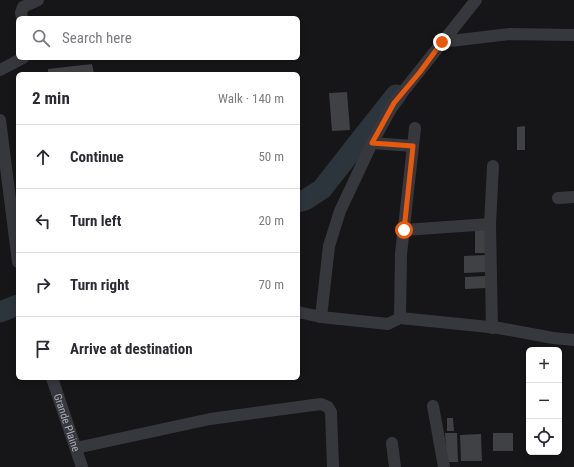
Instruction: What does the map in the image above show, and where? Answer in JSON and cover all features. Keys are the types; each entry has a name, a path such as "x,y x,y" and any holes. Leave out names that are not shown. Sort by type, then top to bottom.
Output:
{"street":[{"path":"22,16 23,7 38,0"},
{"path":"321,317 330,246 340,211 372,143 394,103 476,0"},
{"path":"442,42 510,34 574,35"},
{"path":"0,70 19,60"},
{"path":"0,120 16,246"},
{"path":"400,318 401,254 415,128"},
{"path":"372,143 413,146"},
{"path":"492,328 490,224 493,166"},
{"path":"558,198 574,197"},
{"path":"404,230 490,224"},
{"path":"300,312 321,317 388,324 400,318 492,328 574,340"},
{"name":"Grande Plaine","path":"53,380 82,467"},
{"path":"76,448 210,419 321,404 328,407 331,412 333,467"},
{"path":"433,406 444,467"},
{"path":"392,443 395,467"}],"building":[{"path":"92,64 94,72 48,72 48,69"},
{"path":"347,92 350,130 332,131 329,93"},
{"path":"525,126 525,150 517,150 517,127"},
{"path":"485,228 486,253 475,253 475,229"},
{"path":"486,255 486,272 464,273 464,256"},
{"path":"486,276 486,288 465,289 465,277"},
{"path":"447,418 453,418 454,431 447,431"},
{"path":"445,433 457,433 458,462 447,462"},
{"path":"493,433 513,433 513,451 493,451"},
{"path":"481,434 482,461 461,461 460,435"}],"waterway":[{"path":"300,201 305,200 322,189 396,95"},
{"path":"0,312 16,306"}],"route":[{"path":"404,230 413,146 372,143 394,103 420,72 442,42"}]}
